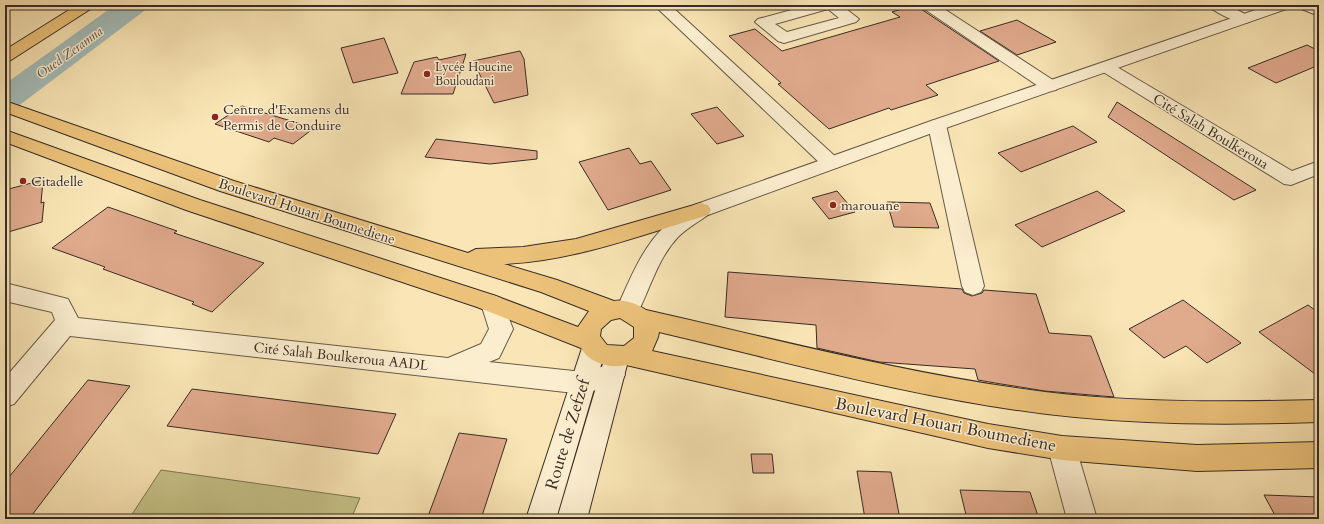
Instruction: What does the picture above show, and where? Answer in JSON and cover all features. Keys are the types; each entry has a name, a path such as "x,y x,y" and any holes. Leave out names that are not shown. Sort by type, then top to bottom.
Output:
{"main road":[{"path":"5,41 65,5"},
{"path":"5,57 87,5"},
{"name":"Boulevard Houari Boumediene","path":"5,106 227,186 549,286 627,312 932,385 1009,398 1105,409 1217,414 1319,411"},
{"name":"Boulevard Houari Boumediene","path":"5,136 193,206 493,304 608,355 988,436 1062,448 1197,458 1319,455"},
{"path":"451,256 498,257 550,252 602,240 701,210"},
{"path":"627,312 646,324 646,339 642,346 635,352 608,355 587,333 589,325 602,313 627,312"}],"street":[{"path":"661,5 831,163"},
{"path":"832,7 859,5"},
{"path":"928,5 1050,86"},
{"path":"1215,5 1244,19"},
{"path":"627,312 651,261 662,244 671,232 701,210 937,125 1284,5"},
{"path":"1304,5 1319,12"},
{"name":"Cité Salah Boulkeroua","path":"1106,67 1291,179 1319,167"},
{"path":"937,125 973,286"},
{"path":"5,292 60,305 70,326 64,326 5,396"},
{"path":"449,368 490,351 501,329 493,304"},
{"name":"Cité Salah Boulkeroua AADL","path":"70,326 583,383"},
{"name":"Route de Zefzef","path":"541,519 583,383 608,355"},
{"name":"Route de Zefzef","path":"572,519 608,355"},
{"path":"1062,448 1082,519"}],"shaded area":[{"path":"161,470 360,498 351,519 129,519"}],"building":[{"path":"915,5 999,61 926,85 938,95 891,110 889,108 829,129 778,84 781,83 729,36 755,29 782,51 900,17 892,12"},
{"path":"1017,20 1056,42 1017,55 980,31"},
{"path":"384,38 398,73 353,83 341,48"},
{"path":"1307,45 1319,51 1319,65 1276,83 1248,68"},
{"path":"520,51 524,59 528,95 494,103 473,61"},
{"path":"466,54 453,94 401,94 414,62 437,57 439,60"},
{"path":"1117,102 1256,190 1234,200 1108,117"},
{"path":"242,106 314,128 293,144 274,138 269,142 215,124"},
{"path":"717,107 744,136 717,144 691,114"},
{"path":"1073,126 1097,142 1021,172 998,153"},
{"path":"436,139 537,151 537,159 490,164 425,157"},
{"path":"629,148 640,164 651,161 671,190 608,210 579,162"},
{"path":"43,180 41,203 44,202 42,222 5,233 5,190"},
{"name":"marouane","path":"837,191 855,212 829,219 812,198"},
{"path":"1097,191 1125,211 1042,247 1015,225"},
{"path":"887,202 930,203 939,228 894,227"},
{"path":"108,207 177,231 174,233 264,263 212,312 192,304 194,302 103,269 105,267 52,248"},
{"path":"728,272 962,289 964,293 972,296 982,293 984,290 1036,294 1049,333 1091,336 1114,397 1045,391 995,383 978,380 975,369 879,362 817,348 816,325 725,317"},
{"path":"1183,300 1241,343 1207,363 1186,346 1164,358 1129,329"},
{"path":"1308,305 1319,313 1319,377 1259,332"},
{"path":"88,380 130,386 29,519 5,519 5,482"},
{"path":"192,389 396,414 378,454 167,426"},
{"path":"459,433 507,439 481,519 427,519"},
{"path":"751,454 772,454 774,473 753,473"},
{"path":"857,471 891,472 900,519 865,519"},
{"path":"960,490 1030,492 1039,519 967,519"},
{"path":"1264,495 1319,497 1319,519 1277,519"}],"waterway":[{"name":"Oued Zeramna","path":"5,100 134,5"}],"place":[{"name":"Lycée Houcine Bouloudani","path":"427,74"},
{"name":"Centre d'Examens du Permis de Conduire","path":"215,117"},
{"name":"Citadelle","path":"23,181"},
{"name":"marouane","path":"833,205"}]}
